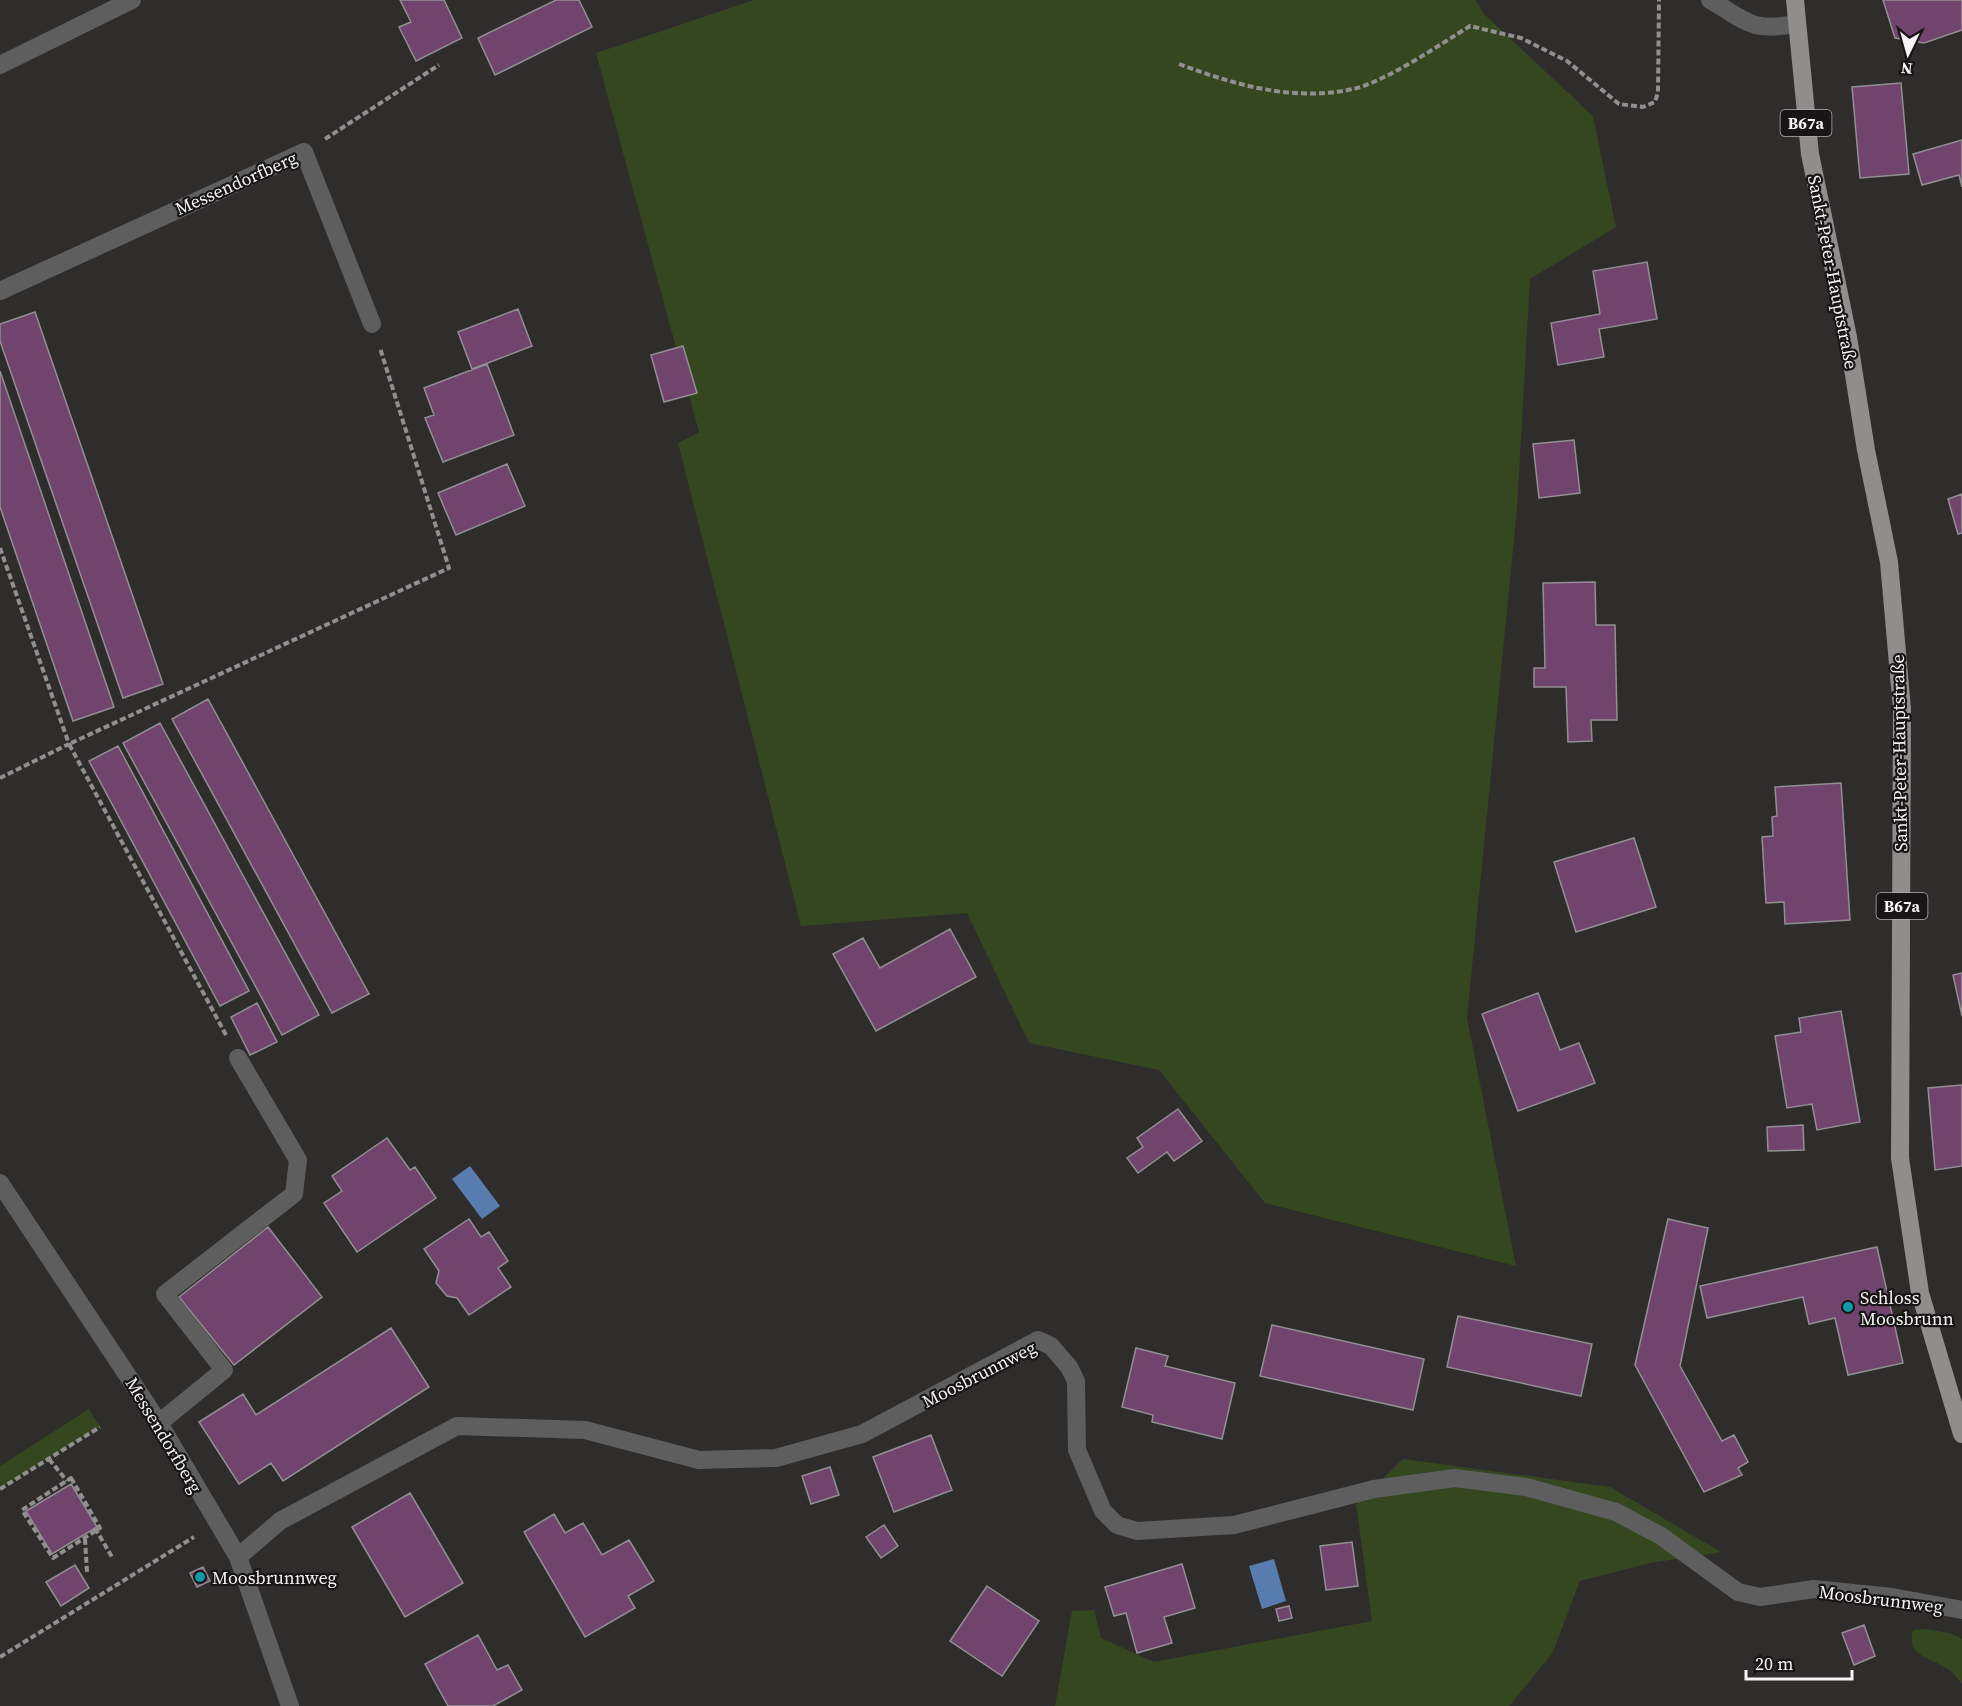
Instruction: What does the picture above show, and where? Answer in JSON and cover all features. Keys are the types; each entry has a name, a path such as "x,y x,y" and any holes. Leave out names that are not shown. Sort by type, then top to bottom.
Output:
{"main road":[{"name":"Sankt-Peter-Hauptstraße","path":"1795,0 1810,154 1848,337 1866,450 1889,562 1902,709 1900,1158 1920,1293 1962,1434"}],"street":[{"path":"0,65 132,0"},
{"path":"1710,0 1756,27 1768,29 1796,24"},
{"name":"Messendorfberg","path":"0,291 304,152 372,324"},
{"path":"159,1423 224,1370 165,1294 294,1194 298,1160 238,1058"},
{"name":"Messendorfberg","path":"0,1183 159,1423 238,1557 290,1706"},
{"name":"Moosbrunnweg","path":"238,1557 280,1521 457,1426 585,1430 699,1460 776,1458 862,1434 1038,1340 1051,1346 1069,1367 1076,1381 1077,1450 1103,1511 1117,1525 1137,1531 1234,1525 1374,1489 1455,1478 1526,1487 1616,1512 1660,1536 1738,1592 1760,1597 1814,1589 1892,1598 1962,1610"}],"path":[{"path":"1179,64 1226,81 1276,93 1310,94 1355,89 1424,54 1470,26 1521,38 1567,61 1619,104 1644,107 1655,102 1658,92 1659,0"},
{"path":"304,152 439,64"},
{"path":"0,778 449,568 372,324"},
{"path":"0,548 69,744 238,1058"},
{"path":"0,1489 100,1427"},
{"path":"49,1459 67,1481"},
{"path":"71,1478 100,1528 53,1558 22,1510 67,1481 71,1478"},
{"path":"0,1658 217,1522"},
{"path":"96,1530 112,1557"},
{"path":"85,1539 87,1572"}],"green space":[{"path":"754,0 1476,0 1483,13 1593,116 1616,227 1530,279 1517,508 1467,1018 1516,1266 1265,1203 1159,1070 1029,1043 967,913 801,926 678,443 699,432 596,53"},
{"path":"89,1409 100,1427 0,1489 0,1466"},
{"path":"1403,1459 1610,1487 1721,1552 1650,1563 1580,1581 1552,1654 1509,1706 1055,1706 1072,1611 1094,1610 1101,1638 1154,1662 1372,1621 1356,1504"},
{"path":"1926,1629 1949,1633 1962,1639 1962,1684 1948,1669 1922,1656 1913,1646 1913,1630"}],"water":[{"path":"470,1166 500,1206 482,1219 452,1179"},
{"path":"1274,1559 1286,1601 1262,1609 1249,1566"}],"building":[{"path":"400,0 444,0 462,38 416,61 399,27 411,22"},
{"path":"556,0 579,0 592,27 495,75 478,38"},
{"path":"1883,0 1962,0 1962,30 1924,43 1895,38"},
{"path":"1901,83 1909,174 1860,178 1852,87"},
{"path":"1962,140 1962,187 1959,175 1922,185 1913,154"},
{"path":"1647,262 1657,319 1599,329 1604,357 1558,365 1551,323 1600,314 1593,271"},
{"path":"518,309 532,346 472,369 458,332"},
{"path":"35,312 163,684 123,698 0,341 0,324"},
{"path":"683,346 697,393 664,402 651,355"},
{"path":"487,364 514,435 443,462 425,418 434,415 424,388"},
{"path":"0,371 114,707 73,721 0,507"},
{"path":"1574,440 1580,493 1539,498 1533,444"},
{"path":"507,464 525,506 456,535 438,493"},
{"path":"1962,494 1962,533 1958,534 1948,499"},
{"path":"1595,582 1596,625 1615,625 1617,720 1591,720 1592,741 1568,742 1566,687 1534,687 1534,668 1545,668 1543,583"},
{"path":"208,699 369,994 332,1013 172,719"},
{"path":"160,723 319,1015 282,1035 123,743"},
{"path":"118,746 249,991 220,1006 89,761"},
{"path":"1841,783 1850,920 1785,924 1784,902 1766,903 1762,837 1773,836 1772,817 1777,816 1775,787"},
{"path":"1634,838 1656,907 1576,932 1554,862"},
{"path":"950,929 976,977 876,1031 833,954 863,938 880,968"},
{"path":"1962,973 1962,1016 1953,975"},
{"path":"1538,993 1560,1050 1579,1043 1595,1083 1518,1111 1482,1014"},
{"path":"257,1003 277,1042 250,1055 231,1017"},
{"path":"1841,1011 1860,1122 1817,1130 1812,1104 1787,1108 1775,1036 1801,1032 1799,1018"},
{"path":"1962,1085 1962,1166 1935,1170 1928,1088"},
{"path":"1178,1109 1202,1141 1174,1161 1167,1152 1138,1173 1127,1158 1143,1147 1137,1138"},
{"path":"1803,1125 1804,1150 1768,1151 1767,1127"},
{"path":"387,1138 410,1170 415,1167 436,1198 357,1252 324,1203 342,1191 332,1176"},
{"path":"469,1219 481,1237 489,1232 508,1261 498,1268 511,1287 469,1315 457,1298 447,1296 436,1283 439,1271 424,1249"},
{"path":"1668,1219 1708,1228 1680,1366 1722,1441 1734,1435 1748,1462 1738,1468 1742,1475 1704,1492 1635,1365"},
{"path":"268,1227 322,1297 234,1365 179,1297"},
{"name":"Schloss Moosbrunn","path":"1877,1247 1903,1363 1848,1375 1835,1318 1809,1324 1803,1297 1707,1318 1700,1286"},
{"path":"1458,1316 1592,1344 1581,1396 1447,1367"},
{"path":"1272,1325 1424,1359 1413,1410 1260,1376"},
{"path":"391,1328 429,1387 283,1481 271,1463 239,1484 199,1422 243,1394 256,1415"},
{"path":"1136,1348 1168,1356 1165,1366 1235,1383 1222,1439 1152,1422 1153,1415 1122,1407"},
{"path":"931,1435 952,1490 894,1512 873,1457"},
{"path":"830,1467 839,1495 811,1504 802,1476"},
{"path":"71,1484 97,1527 52,1554 26,1511"},
{"path":"410,1493 463,1583 405,1617 352,1527"},
{"path":"554,1514 565,1533 583,1523 602,1555 629,1540 654,1581 628,1596 635,1608 585,1637 524,1532"},
{"path":"884,1525 898,1546 881,1558 866,1537"},
{"path":"1352,1542 1358,1586 1326,1590 1320,1546"},
{"path":"1182,1564 1195,1608 1164,1617 1172,1643 1137,1653 1126,1613 1114,1616 1105,1587"},
{"path":"75,1565 89,1588 61,1606 46,1582"},
{"name":"Moosbrunnweg","path":"203,1567 210,1581 197,1587 190,1573"},
{"path":"987,1586 1039,1621 1002,1676 950,1641"},
{"path":"1289,1606 1292,1618 1279,1621 1276,1609"},
{"path":"1864,1625 1875,1656 1854,1665 1842,1633"},
{"path":"478,1635 497,1670 508,1665 522,1690 493,1706 448,1706 425,1664"}],"place":[{"name":"Schloss Moosbrunn","path":"1848,1307"},
{"name":"Moosbrunnweg","path":"200,1577"}]}
